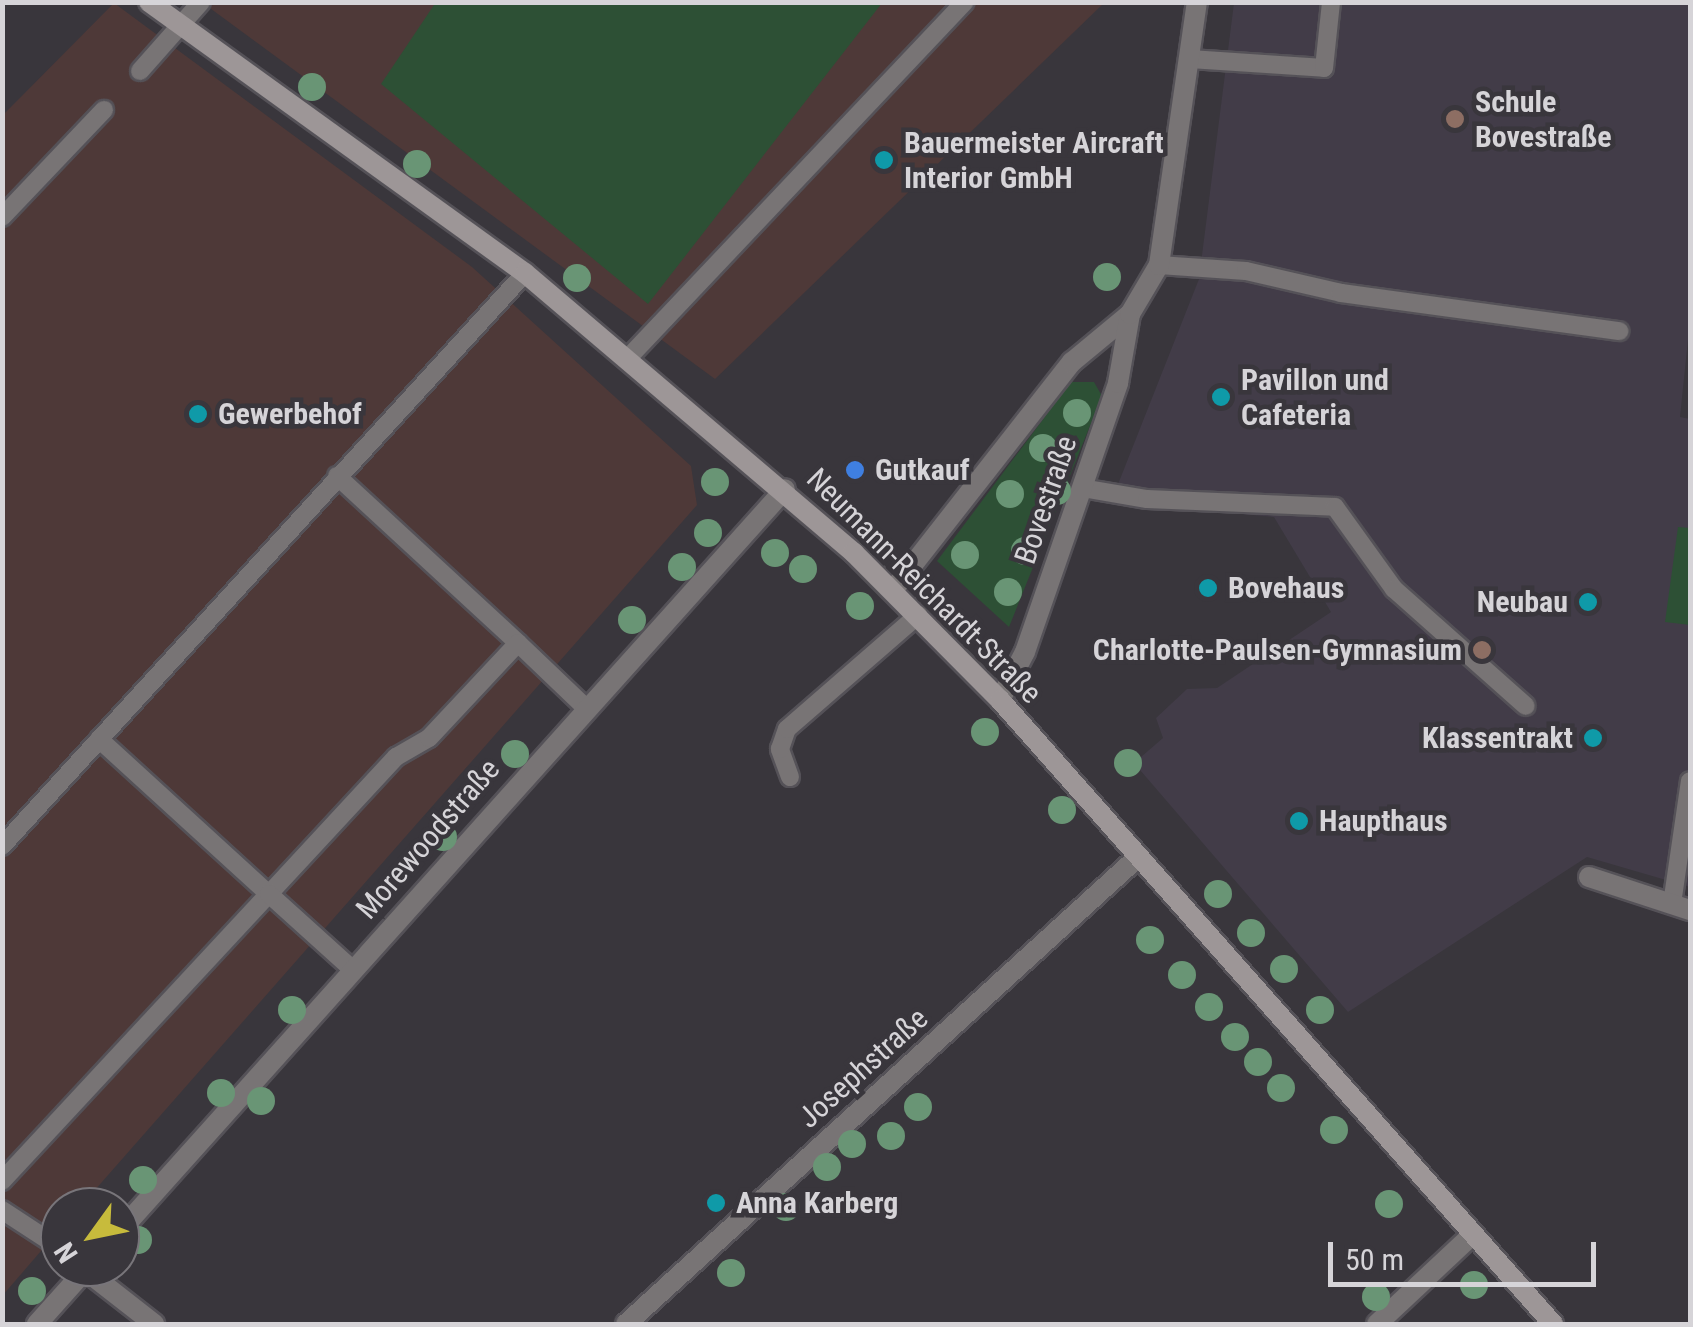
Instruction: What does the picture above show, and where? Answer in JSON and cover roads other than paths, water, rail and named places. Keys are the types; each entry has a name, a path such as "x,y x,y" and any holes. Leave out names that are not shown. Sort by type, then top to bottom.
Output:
{"street":[{"name":"Neumann-Reichardt-Straße","path":"150,2 525,272 784,489 893,590 1000,700 1471,1236 1554,1324"},
{"name":"Bovestraße","path":"1000,700 1025,652 1118,383 1130,314 1158,264 1196,2"},
{"name":"Bovestraße","path":"893,590 1072,362 1130,314"},
{"name":"Morewoodstraße","path":"140,1208 584,706 784,489"},
{"name":"Josephstraße","path":"626,1324 1139,856"},
{"path":"1590,877 1681,907"},
{"path":"1377,1324 1471,1236"},
{"path":"37,1324 69,1287"},
{"path":"108,1287 154,1324"}],"lane":[{"path":"140,71 201,2"},
{"path":"628,358 965,2"},
{"path":"1190,60 1324,68 1331,2"},
{"path":"2,217 104,110"},
{"path":"1158,264 1246,271 1341,293 1619,332"},
{"path":"2,846 525,272"},
{"path":"337,476 584,706"},
{"path":"1082,488 1147,499 1335,508 1394,589 1526,706"},
{"path":"790,777 780,749 787,729 918,615"},
{"path":"2,1181 396,756 429,738 518,643"},
{"path":"99,739 352,970"},
{"path":"1681,907 1690,781"},
{"path":"2,1210 40,1235"}],"place":[{"name":"Schule Bovestraße","path":"1455,119"},
{"name":"Bauermeister Aircraft Interior GmbH","path":"884,160"},
{"name":"Pavillon und Cafeteria","path":"1221,397"},
{"name":"Gewerbehof","path":"198,414"},
{"name":"Gutkauf","path":"855,470"},
{"name":"Bovehaus","path":"1208,588"},
{"name":"Neubau","path":"1588,602"},
{"name":"Charlotte-Paulsen-Gymnasium","path":"1482,650"},
{"name":"Klassentrakt","path":"1593,738"},
{"name":"Haupthaus","path":"1299,821"},
{"name":"Anna Karberg","path":"716,1203"}]}
